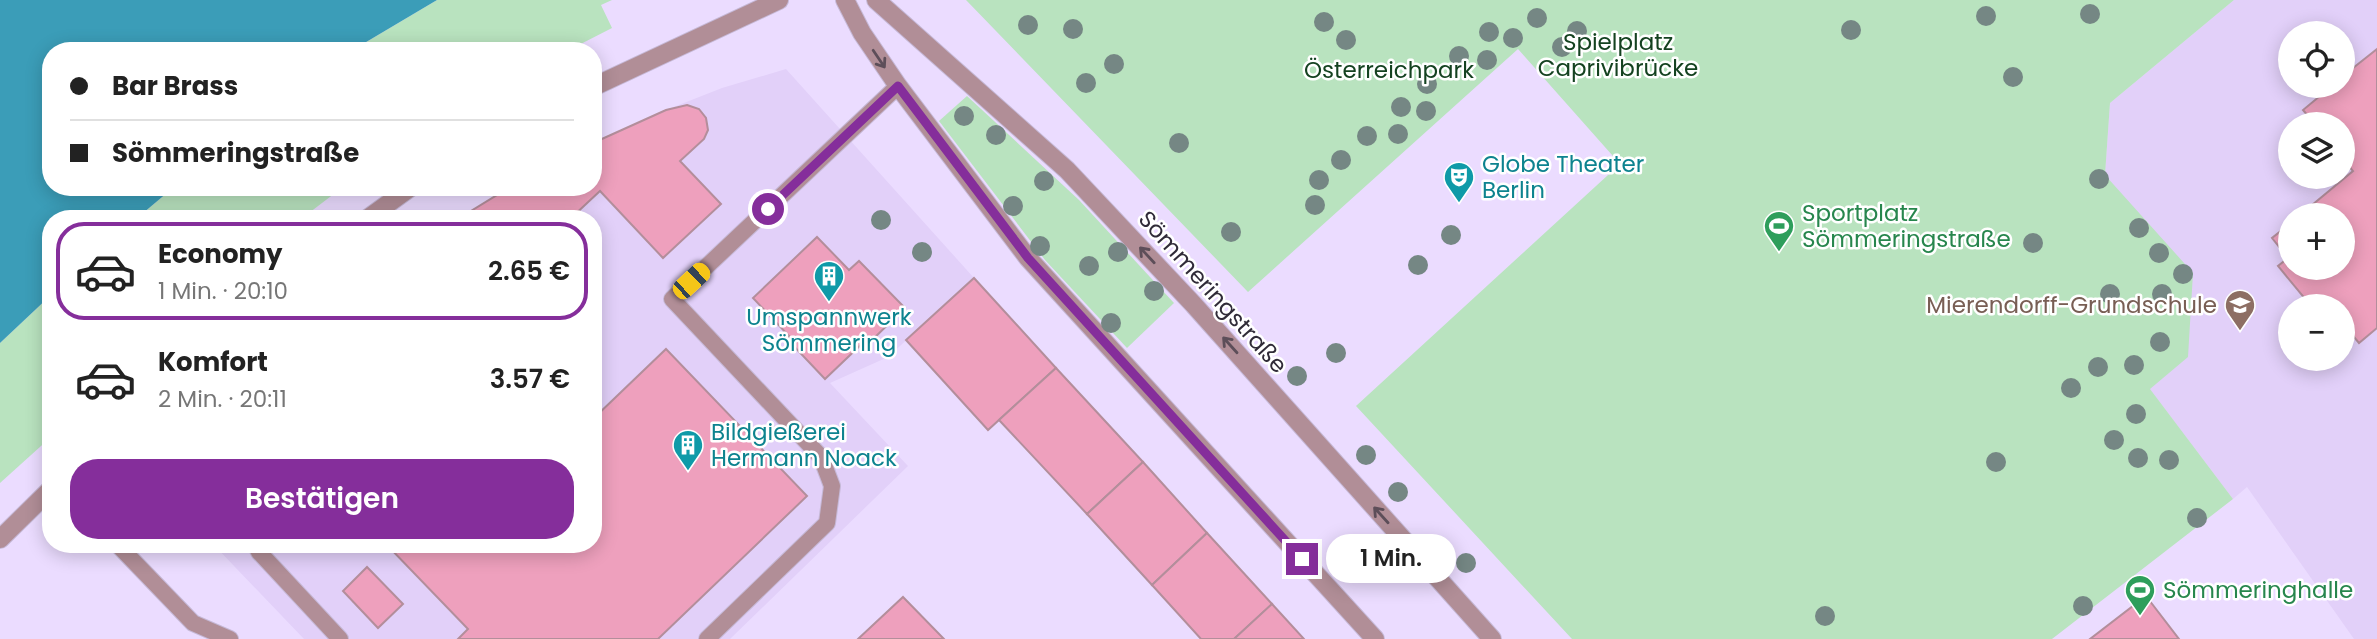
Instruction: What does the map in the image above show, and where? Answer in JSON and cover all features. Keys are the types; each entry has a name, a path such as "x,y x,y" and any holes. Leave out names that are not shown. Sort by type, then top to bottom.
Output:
{"street":[{"path":"602,83 779,0"},
{"path":"845,0 862,33 898,86 1028,258 1375,639"},
{"name":"Sömmeringstraße","path":"876,0 1067,170 1194,305 1492,639"},
{"path":"379,210 399,196"},
{"path":"0,539 42,498"}],"lane":[{"path":"707,639 827,523 832,486 821,457 672,299 898,86"},
{"path":"126,553 193,623 230,639"},
{"path":"260,553 340,639"}],"shaded area":[{"name":"Mierendorff-Grundschule","path":"2234,0 2377,0 2377,639 2354,639 2247,487 2233,499 2149,388 2105,175 2110,103"},
{"path":"786,69 974,278 888,357 830,383 908,466 730,639 304,639 222,553 602,553 602,210 473,210 495,196 602,196 602,139 722,88"}],"green space":[{"path":"437,0 612,0 601,5 612,28 585,42 366,42"},
{"path":"966,0 2234,0 2110,103 2105,175 2193,273 2188,357 2150,389 2233,499 2052,639 1572,639 1356,406 1620,164 1518,49 1248,292"},
{"path":"967,96 1079,200 1174,303 1127,348 1045,260 939,121"},
{"path":"163,196 331,196 313,210 147,210"},
{"path":"42,303 42,445 0,483 0,343"}],"water":[{"path":"0,0 437,0 366,42 42,42 42,196 163,196 147,210 42,210 42,303 0,343"}],"building":[{"path":"2377,49 2377,328 2359,343 2355,338 2355,294 2301,294 2290,280 2355,280 2355,203 2314,203 2331,189 2355,189 2355,112 2303,110 2318,98 2355,98 2355,66"},
{"path":"687,105 699,109 706,118 708,130 704,139 680,161 721,204 663,258 602,193 602,139 666,110"},
{"path":"495,196 595,196 580,210 473,210"},
{"path":"2278,233 2278,246 2272,238"},
{"name":"Umspannwerk Sömmering","path":"817,237 849,270 859,261 905,308 870,342 867,339 825,379 753,298"},
{"path":"974,278 1056,368 988,430 906,340"},
{"name":"Bildgießerei Hermann Noack","path":"666,349 807,496 658,639 458,639 468,629 395,553 602,553 602,410"},
{"path":"1056,368 1143,462 1087,514 999,420"},
{"path":"1143,462 1207,533 1152,585 1087,514"},
{"path":"1207,533 1272,604 1234,639 1201,639 1152,585"},
{"path":"367,567 403,604 378,628 343,591"},
{"name":"Sömmeringhalle","path":"2146,596 2179,639 2090,639"},
{"path":"903,597 944,639 858,639"},
{"path":"1272,604 1304,639 1234,639"}],"place":[{"name":"Globe Theater Berlin","path":"1459,204"},
{"name":"Sportplatz Sömmeringstraße","path":"1779,253"},
{"name":"Umspannwerk Sömmering","path":"829,303"},
{"name":"Mierendorff-Grundschule","path":"2240,332"},
{"name":"Bildgießerei Hermann Noack","path":"688,472"},
{"name":"Sömmeringhalle","path":"2140,617"}],"route":[{"path":"768,209 898,86 1028,258 1302,559"}],"park label":[{"name":"Spielplatz Caprivibrücke","path":"1618,55"},
{"name":"Österreichpark","path":"1389,70"}]}
